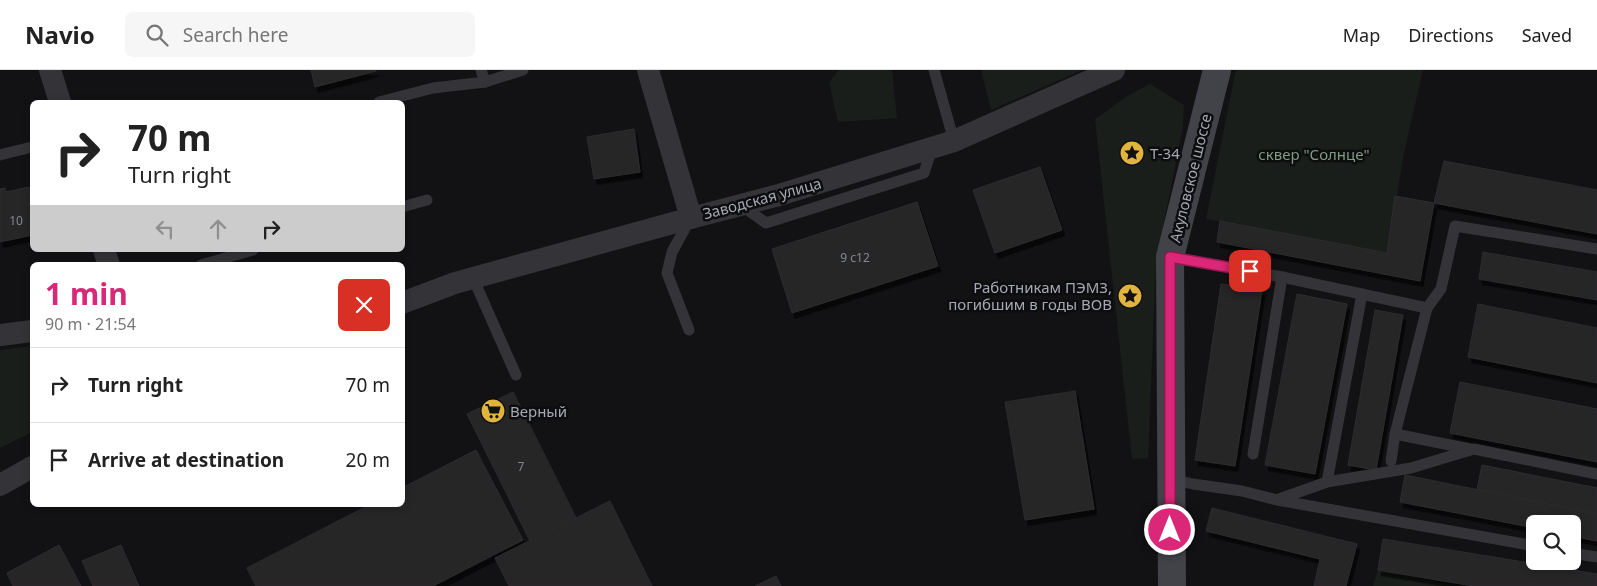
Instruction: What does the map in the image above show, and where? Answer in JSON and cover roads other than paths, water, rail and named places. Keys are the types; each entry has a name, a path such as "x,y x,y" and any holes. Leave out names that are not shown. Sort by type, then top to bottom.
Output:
{"street":[{"path":"50,70 59,100"},
{"path":"648,70 691,218"},
{"name":"Заводская улица","path":"405,302 455,283 779,195 954,141 1114,70"},
{"name":"Акуловское шоссе","path":"1172,586 1170,257 1217,70"},
{"path":"0,335 30,331"},
{"path":"0,485 30,468"}],"lane":[{"path":"481,70 484,82"},
{"path":"387,100 433,88 484,82 523,70"},
{"path":"934,70 954,141"},
{"path":"741,205 766,223 926,177 932,147"},
{"path":"0,155 30,148"},
{"path":"405,206 427,200"},
{"path":"690,330 668,273 672,252 691,218"},
{"path":"1391,461 1427,308 1441,289 1455,226 1597,249"},
{"path":"211,262 246,252"},
{"path":"1170,257 1282,277 1427,308"},
{"path":"1253,454 1282,277"},
{"path":"473,278 516,375"},
{"path":"1327,482 1362,294"},
{"path":"1396,434 1485,452"},
{"path":"1277,500 1327,482 1411,468 1474,450 1597,474"},
{"path":"1170,479 1526,544"},
{"path":"1581,554 1597,557"}],"place":[{"name":"Т-34","path":"1132,153"},
{"name":"Работникам ПЭМЗ, погибшим в годы ВОВ","path":"1130,296"},
{"name":"Верный","path":"493,411"}],"park label":[{"name":"сквер \"Солнце\"","path":"1314,154"}]}
